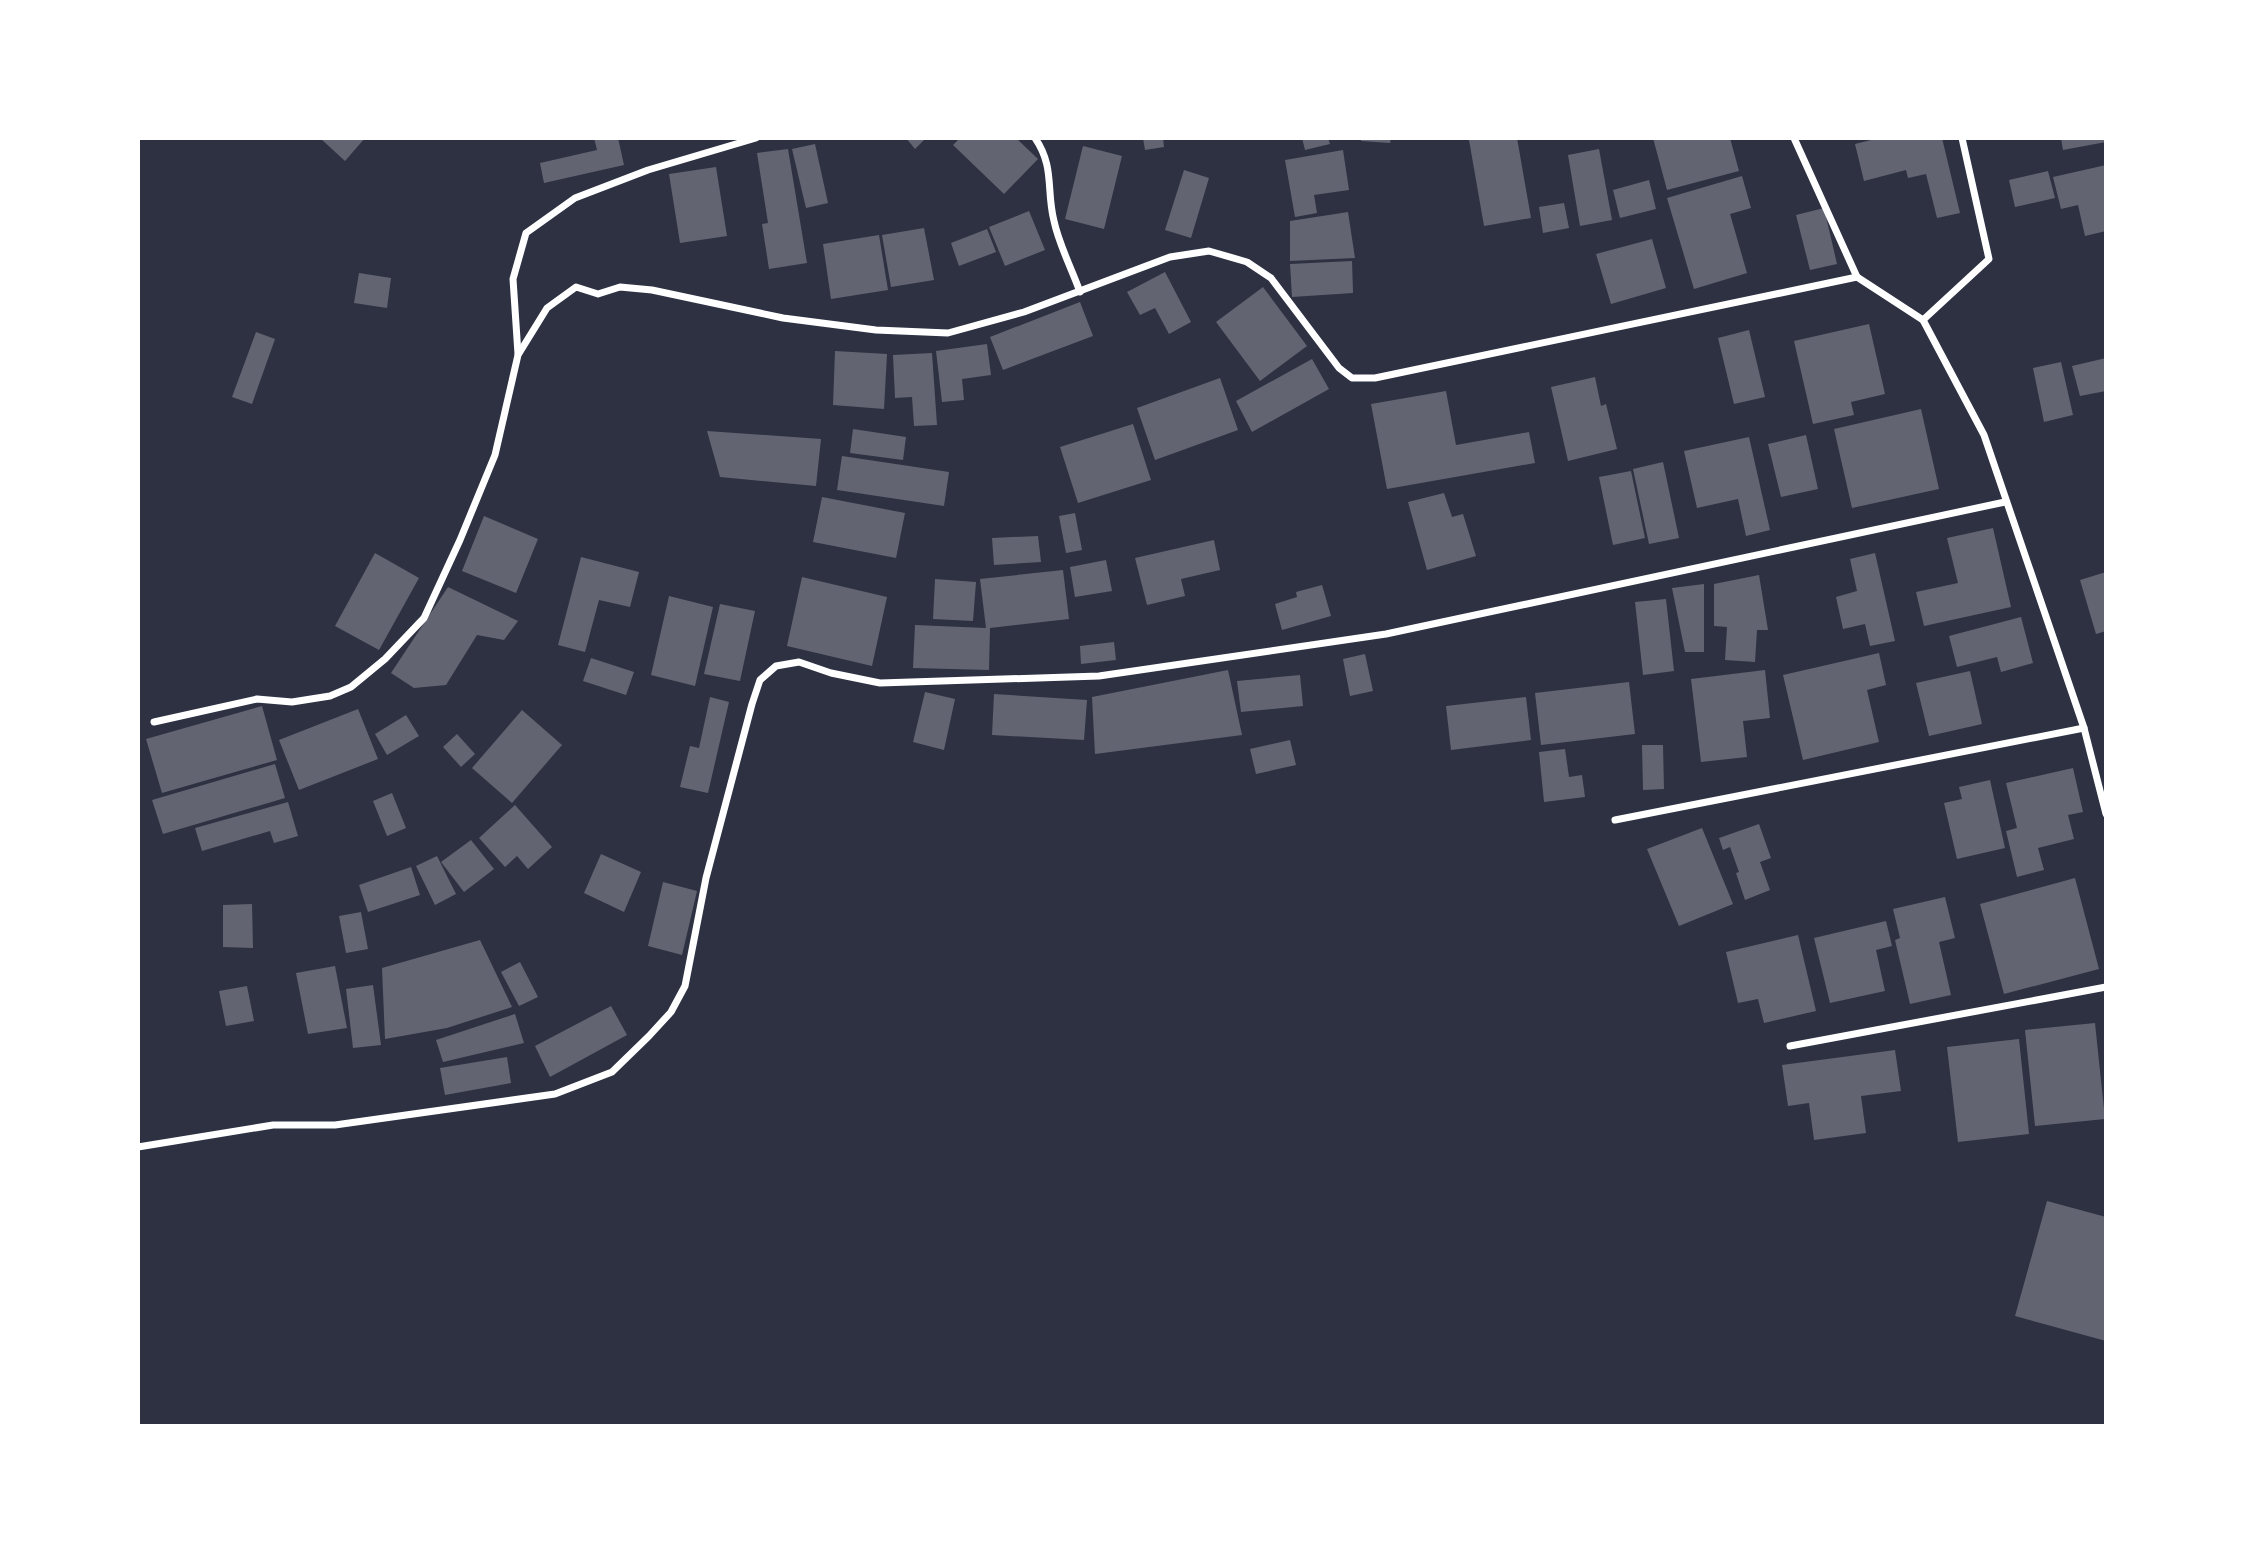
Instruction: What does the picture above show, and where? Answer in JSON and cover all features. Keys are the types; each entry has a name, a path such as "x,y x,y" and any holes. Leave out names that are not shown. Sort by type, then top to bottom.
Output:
{"street":[{"path":"154,722 257,699 292,702 330,696 351,687 385,659 424,618 495,455 518,355 513,279 526,233 575,198 648,170 756,138"},
{"path":"1035,138 1045,152 1055,225 1080,292"},
{"path":"1794,138 1857,277 1923,320 1984,435 2102,782 2106,814"},
{"path":"1923,320 1989,259 1962,138"},
{"path":"518,355 547,308 576,287 598,294 620,288 652,290 783,318 876,330 948,333 1024,312 1170,257 1209,251 1247,262 1271,278 1339,368 1352,378 1375,378 1857,277"},
{"path":"138,1147 272,1125 335,1125 555,1094 612,1072 671,1012 685,986 706,878 752,704 760,680 776,666 799,662 831,673 880,683 1099,676 1386,634 2005,502"},
{"path":"1615,820 2084,728"},
{"path":"1790,1046 2106,987"}],"building":[{"path":"320,138 365,138 345,161"},
{"path":"594,138 618,138 624,165 544,183 540,163 597,150"},
{"path":"906,138 926,138 915,149"},
{"path":"960,138 1016,138 1038,159 1004,194 953,145"},
{"path":"1143,138 1163,138 1164,147 1145,150"},
{"path":"1302,138 1328,138 1330,144 1305,150"},
{"path":"1362,138 1391,138 1390,143 1361,141"},
{"path":"1517,138 1531,218 1484,226 1469,140"},
{"path":"1653,138 1730,138 1739,171 1667,190"},
{"path":"1879,138 1942,138 1960,213 1937,218 1926,174 1908,178 1906,170 1864,181 1855,144"},
{"path":"2061,138 2106,138 2106,142 2063,150"},
{"path":"815,144 828,203 806,208 792,149"},
{"path":"1083,146 1122,156 1104,229 1065,219"},
{"path":"788,149 807,263 769,269 762,224 768,223 757,153"},
{"path":"1599,149 1612,220 1580,226 1568,155"},
{"path":"1343,150 1349,190 1314,195 1317,213 1295,217 1285,160"},
{"path":"2106,165 2106,231 2085,236 2078,205 2061,209 2053,177"},
{"path":"716,167 727,236 680,243 669,174"},
{"path":"1184,170 1209,178 1191,238 1165,230"},
{"path":"2048,171 2055,198 2015,207 2009,180"},
{"path":"1742,176 1751,208 1730,214 1747,273 1694,289 1667,198"},
{"path":"1649,180 1656,209 1620,218 1613,190"},
{"path":"1564,203 1569,228 1543,233 1539,207"},
{"path":"1824,208 1837,264 1810,270 1796,215"},
{"path":"1029,211 1045,250 1005,266 989,227"},
{"path":"1348,212 1355,258 1290,261 1290,221"},
{"path":"924,228 934,280 891,287 882,235"},
{"path":"987,229 996,252 959,266 951,243"},
{"path":"879,235 888,290 831,299 823,244"},
{"path":"1652,239 1666,288 1611,304 1596,254"},
{"path":"1352,261 1353,293 1292,297 1290,264"},
{"path":"1165,272 1191,322 1169,334 1155,308 1140,315 1127,292"},
{"path":"359,273 391,278 387,308 354,303"},
{"path":"1263,287 1307,346 1260,381 1216,322"},
{"path":"1080,302 1093,336 1003,370 990,337"},
{"path":"1869,324 1885,394 1851,402 1854,415 1813,424 1794,341"},
{"path":"1749,330 1765,397 1734,404 1718,338"},
{"path":"256,332 275,339 252,404 232,397"},
{"path":"987,344 991,375 962,379 964,400 942,402 936,351"},
{"path":"835,351 887,354 884,409 833,405"},
{"path":"932,353 937,425 914,426 912,397 895,398 893,355"},
{"path":"2106,358 2106,391 2080,396 2072,366"},
{"path":"1312,359 1329,389 1252,432 1236,401"},
{"path":"2061,362 2073,415 2044,422 2033,368"},
{"path":"1595,377 1601,406 1606,404 1617,449 1568,461 1551,387"},
{"path":"1220,378 1238,430 1155,460 1137,408"},
{"path":"1446,391 1456,445 1529,432 1535,463 1387,489 1371,404"},
{"path":"1921,409 1939,489 1852,508 1834,429"},
{"path":"1133,424 1151,480 1078,503 1060,447"},
{"path":"853,429 906,437 903,460 850,453"},
{"path":"707,431 821,439 816,486 720,477"},
{"path":"1806,435 1818,489 1781,497 1768,444"},
{"path":"1749,437 1770,530 1746,536 1738,499 1697,508 1684,451"},
{"path":"842,456 949,472 944,506 837,490"},
{"path":"1663,462 1679,538 1649,544 1633,469"},
{"path":"1631,471 1645,538 1613,545 1599,477"},
{"path":"1444,493 1452,517 1463,514 1476,556 1427,570 1408,502"},
{"path":"822,497 905,513 896,558 813,542"},
{"path":"1075,513 1082,550 1066,553 1059,516"},
{"path":"484,516 538,539 516,593 462,571"},
{"path":"1993,528 2011,607 1924,626 1916,592 1958,583 1947,538"},
{"path":"1038,536 1041,562 994,565 992,538"},
{"path":"1214,540 1220,570 1181,579 1185,596 1147,605 1135,558"},
{"path":"375,553 419,578 379,650 335,626"},
{"path":"1875,553 1895,641 1870,646 1865,624 1843,629 1836,597 1857,591 1850,559"},
{"path":"581,557 639,572 630,607 599,600 585,652 558,645"},
{"path":"1106,560 1112,591 1075,597 1070,567"},
{"path":"1063,570 1069,619 990,628 989,670 913,668 915,625 986,628 980,579"},
{"path":"2106,572 2106,631 2096,634 2080,580"},
{"path":"1759,575 1768,630 1757,630 1755,662 1725,660 1727,627 1714,626 1714,584"},
{"path":"802,577 887,597 872,666 787,646"},
{"path":"935,579 976,582 973,621 933,619"},
{"path":"1704,584 1704,652 1685,652 1672,588"},
{"path":"1322,585 1331,616 1282,630 1275,604 1297,597 1296,592"},
{"path":"448,587 518,621 504,640 477,635 446,685 414,688 391,673"},
{"path":"669,596 713,607 695,686 651,675"},
{"path":"1666,599 1674,671 1643,675 1635,602"},
{"path":"720,604 755,611 740,681 704,674"},
{"path":"2021,617 2033,663 2001,672 1997,657 1957,667 1949,636"},
{"path":"1114,642 1116,660 1081,664 1080,646"},
{"path":"1879,653 1886,685 1867,690 1879,742 1803,760 1783,675"},
{"path":"1365,654 1373,691 1350,696 1343,659"},
{"path":"591,658 634,672 626,695 583,681"},
{"path":"1228,670 1242,735 1095,754 1092,697"},
{"path":"1765,670 1770,718 1743,721 1747,757 1701,762 1691,679"},
{"path":"1970,671 1982,724 1929,736 1916,683"},
{"path":"1300,675 1303,706 1241,712 1237,681"},
{"path":"1629,682 1635,734 1541,745 1535,693"},
{"path":"925,692 955,699 944,750 913,742"},
{"path":"994,694 1087,700 1084,740 992,735"},
{"path":"710,697 729,702 708,793 680,787 690,746 699,748"},
{"path":"1526,697 1531,740 1451,750 1446,706"},
{"path":"262,706 277,760 162,793 146,739"},
{"path":"358,709 378,759 299,790 279,740"},
{"path":"522,710 562,745 512,803 472,768"},
{"path":"406,715 419,736 387,755 375,734"},
{"path":"457,734 475,754 461,767 443,747"},
{"path":"1290,740 1296,765 1256,774 1250,749"},
{"path":"1642,745 1663,745 1664,789 1643,790"},
{"path":"1565,749 1569,777 1582,775 1585,797 1544,802 1539,752"},
{"path":"275,764 285,798 163,834 152,800"},
{"path":"2073,768 2083,812 2068,815 2074,839 2038,848 2044,870 2017,877 2006,831 2017,828 2006,783"},
{"path":"1990,780 2005,848 1957,859 1944,803 1962,799 1959,787"},
{"path":"392,793 406,828 387,836 373,801"},
{"path":"288,802 298,836 274,843 270,831 202,851 195,828"},
{"path":"515,805 552,847 528,869 517,856 505,867 479,838"},
{"path":"1759,824 1771,858 1760,862 1770,890 1745,900 1730,847 1723,850 1719,838"},
{"path":"1702,828 1733,904 1679,926 1647,849"},
{"path":"471,840 494,869 464,892 441,862"},
{"path":"601,854 641,872 624,912 584,893"},
{"path":"437,856 456,894 435,905 416,866"},
{"path":"411,867 420,895 368,912 359,885"},
{"path":"2075,878 2099,969 2004,994 1980,904"},
{"path":"663,882 697,891 682,955 648,946"},
{"path":"1945,897 1955,938 1939,942 1951,995 1910,1004 1895,940 1900,938 1893,909"},
{"path":"252,904 253,948 223,947 223,905"},
{"path":"361,912 368,949 346,953 339,916"},
{"path":"1886,921 1892,946 1876,950 1885,991 1830,1003 1814,938"},
{"path":"1798,935 1816,1011 1764,1023 1758,999 1738,1003 1726,952"},
{"path":"480,940 512,1007 447,1028 385,1039 382,968"},
{"path":"520,962 538,997 519,1006 501,972"},
{"path":"335,966 347,1028 308,1034 296,973"},
{"path":"373,985 381,1045 353,1048 346,989"},
{"path":"247,986 254,1021 226,1026 219,991"},
{"path":"611,1006 627,1035 550,1077 535,1046"},
{"path":"515,1014 524,1043 443,1062 436,1040"},
{"path":"2095,1023 2105,1119 2035,1126 2025,1030"},
{"path":"2019,1039 2029,1134 1958,1142 1947,1047"},
{"path":"1895,1050 1901,1091 1861,1096 1866,1133 1814,1140 1809,1103 1788,1106 1782,1065"},
{"path":"507,1057 511,1083 445,1095 440,1068"},
{"path":"2047,1201 2106,1217 2106,1341 2015,1316"}]}
